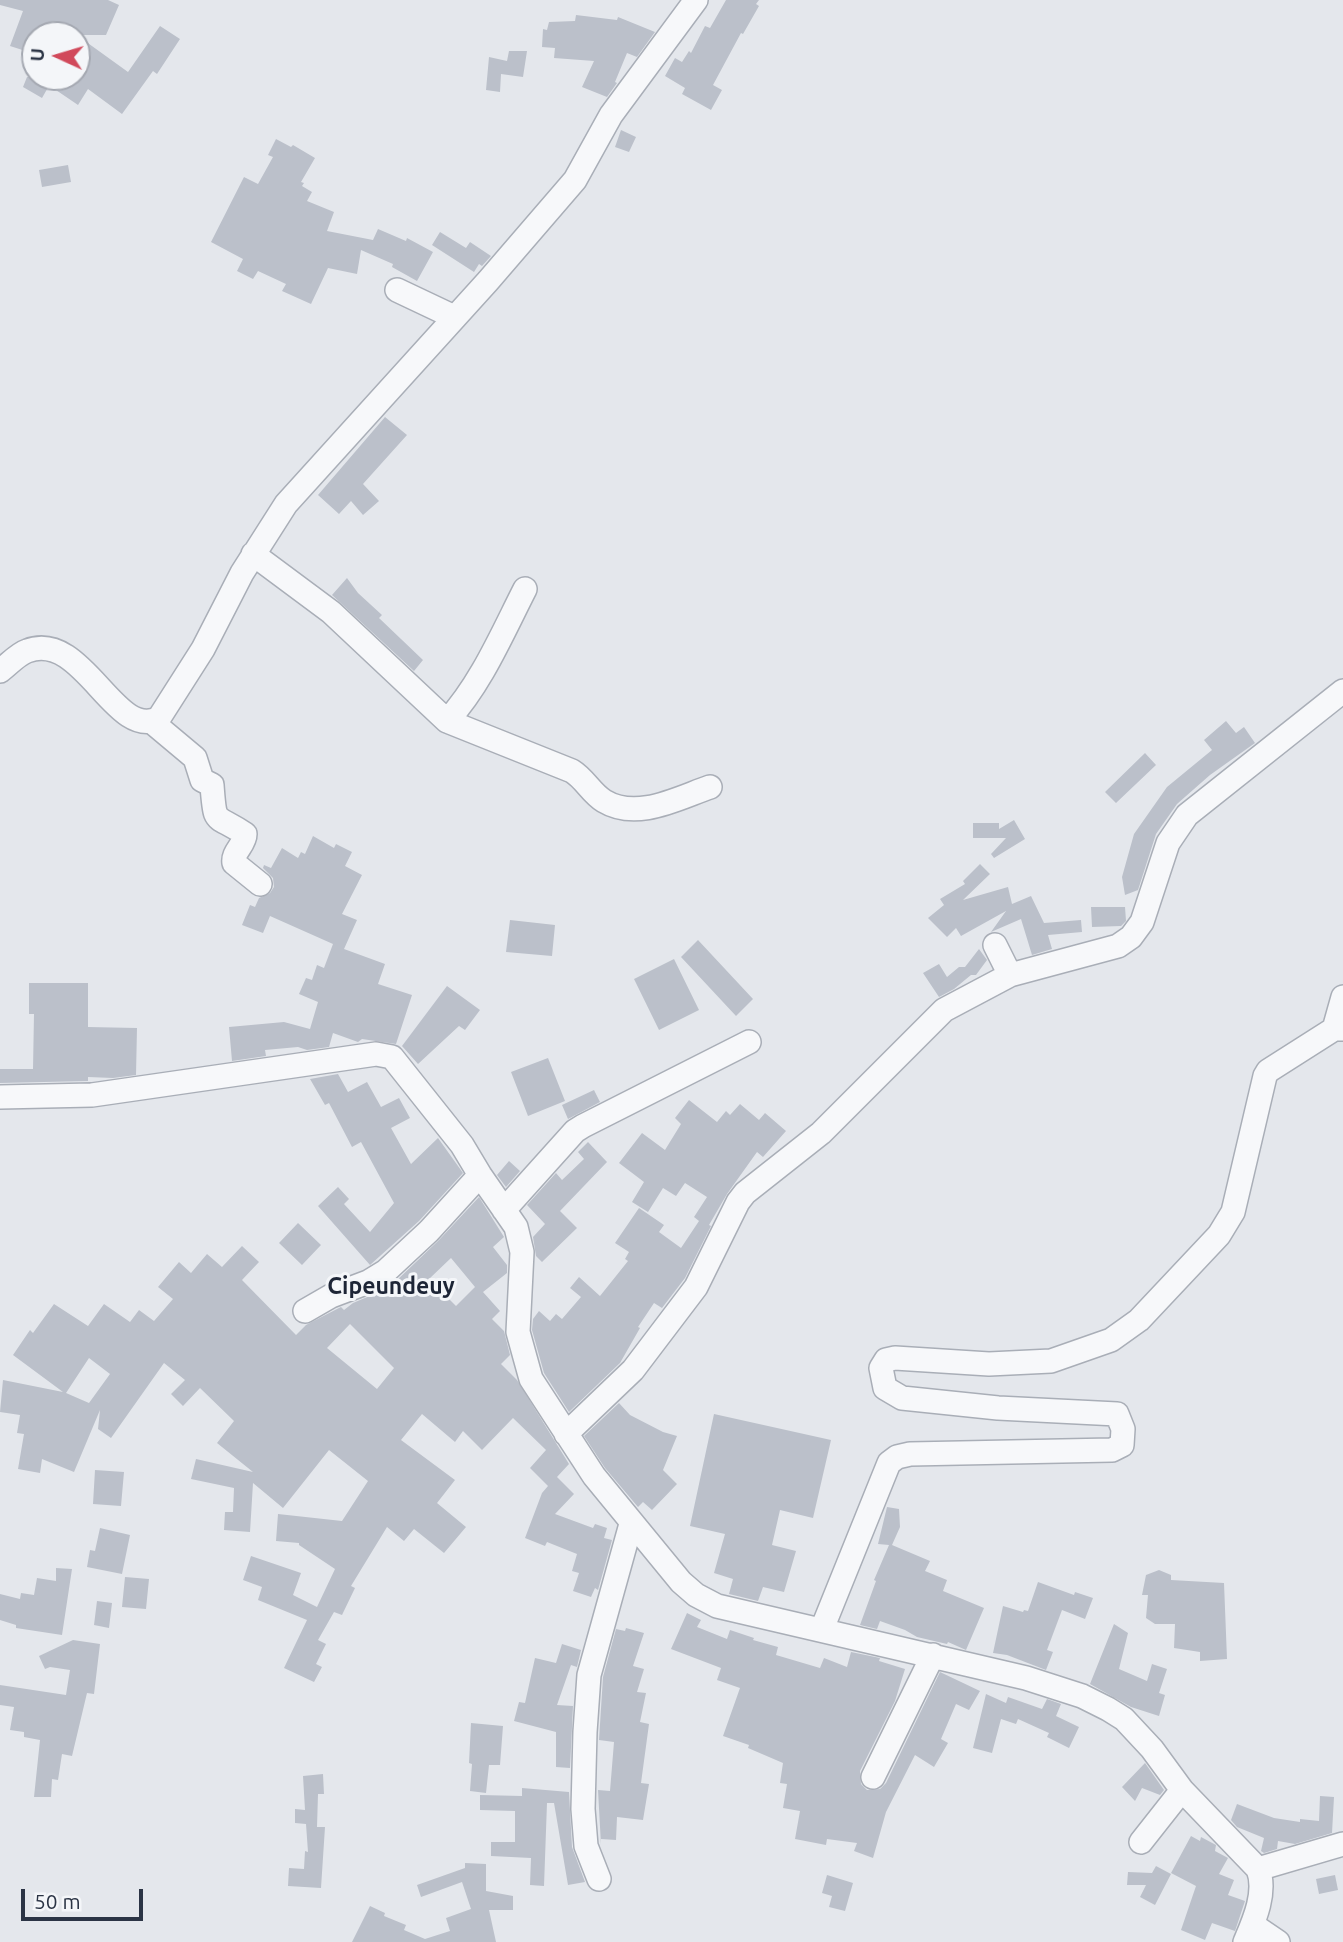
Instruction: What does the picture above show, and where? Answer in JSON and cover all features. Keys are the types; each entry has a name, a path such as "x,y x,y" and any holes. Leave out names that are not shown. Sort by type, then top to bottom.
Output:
{"street":[{"path":"152,722 166,710 178,691 253,554 286,504 488,281 575,180 611,115 687,3"},
{"path":"397,290 454,317"},
{"path":"253,554 331,612 447,722 572,771 582,778 601,800 619,808 653,807 710,787"},
{"path":"447,722 479,678 525,589"},
{"path":"0,671 27,651 53,650 65,654 130,717 138,721 152,722 195,758 202,780 212,785 217,819 245,834 244,841 233,859 234,863 260,884"},
{"path":"566,1434 633,1370 689,1297 745,1193 821,1133 944,1010 959,1000 1010,975 1118,946 1131,937 1142,922 1168,843 1187,815 1343,691"},
{"path":"995,945 1010,975"},
{"path":"822,1629 889,1463 897,1457 910,1454 1112,1450 1122,1445 1124,1429 1118,1414 998,1408 902,1398 885,1388 881,1368 886,1360 895,1358 989,1364 1051,1361 1111,1340 1139,1320 1219,1235 1233,1212 1268,1071 1339,1029 1343,997"},
{"path":"504,1210 575,1131 749,1042"},
{"path":"0,1097 92,1095 376,1054 386,1055 399,1063 462,1145 516,1227 522,1252 518,1332 531,1379 594,1476 681,1582 696,1595 717,1606 1026,1678 1082,1696 1108,1709 1124,1719 1152,1749 1182,1790 1258,1869 1261,1893 1249,1933 1278,1942"},
{"path":"305,1311 386,1271 429,1231 480,1175"},
{"path":"599,1880 586,1846 583,1809 589,1675 631,1524"},
{"path":"873,1777 933,1655"},
{"path":"1141,1842 1182,1790"},
{"path":"1258,1869 1343,1844"}],"building":[{"path":"0,0 108,0 119,5 106,35 91,35 91,21 21,21 21,50 10,46 23,11 0,5"},
{"path":"726,0 759,0 756,4 759,6 713,85 722,90 711,110 682,94 685,88 665,76 675,58 682,62 689,51 691,53 705,26 710,28"},
{"path":"576,15 617,20 618,17 655,32 637,57 627,53 615,82 617,83 607,97 582,87 594,61 554,58 555,48 542,47 543,29 547,30 549,22 575,21"},
{"path":"160,26 180,39 157,74 153,71 122,114 91,91 91,45 128,72"},
{"path":"509,51 527,51 523,77 501,74 500,92 486,90 489,57 507,61"},
{"path":"30,91 46,91 42,98"},
{"path":"57,91 87,91 78,105"},
{"path":"621,130 636,137 629,152 615,147"},
{"path":"276,139 315,158 301,182 304,183 302,186 312,192 307,201 334,212 327,231 373,240 378,229 406,241 407,238 433,252 417,281 392,267 393,264 361,250 357,274 328,268 311,304 282,291 286,284 258,271 253,279 237,271 243,259 211,242 244,177 258,184 273,157 268,155"},
{"path":"68,165 71,182 42,187 39,170"},
{"path":"440,232 466,248 470,242 491,256 482,266 479,264 474,272 432,245"},
{"path":"385,417 407,435 363,484 379,501 363,515 351,501 339,514 318,495"},
{"path":"347,578 358,593 382,615 379,618 423,660 414,671 332,595"},
{"path":"1226,721 1236,733 1244,727 1255,743 1210,775 1177,804 1156,834 1138,890 1125,895 1122,877 1134,834 1167,787 1212,750 1204,740"},
{"path":"1145,753 1156,765 1116,803 1105,792"},
{"path":"1014,820 1025,839 994,858 991,854 1006,838 973,838 973,823 999,823 999,829"},
{"path":"313,836 334,848 336,844 352,852 345,866 362,875 342,914 357,920 344,949 385,964 378,984 412,995 396,1044 362,1039 358,1042 333,1033 329,1047 265,1050 266,1056 232,1061 229,1027 284,1022 310,1029 318,1002 299,994 306,978 312,980 317,965 324,968 333,944 270,916 263,933 242,925 250,905 255,907 259,898 270,893 274,887 273,878 263,868 264,865 271,868 282,848 298,858 301,852 305,854"},
{"path":"980,864 990,874 963,900 1008,887 1012,904 1031,896 1044,923 1081,920 1082,932 1048,935 1052,949 1032,955 1021,919 991,932 1006,911 961,936 956,928 947,937 928,918 944,905 940,899 965,884 963,881"},
{"path":"1091,907 1125,907 1126,921 1121,926 1092,927"},
{"path":"510,920 555,925 552,956 506,952"},
{"path":"698,940 753,999 736,1016 681,957"},
{"path":"979,949 987,960 976,975 971,975 939,997 923,973 939,964 947,977 959,967 965,967"},
{"path":"674,959 699,1010 659,1030 634,979"},
{"path":"29,983 88,983 88,1027 137,1028 136,1075 88,1077 88,1081 0,1083 0,1069 33,1069 34,1014 29,1014"},
{"path":"447,986 480,1010 465,1030 459,1026 418,1064 402,1046"},
{"path":"548,1058 565,1101 528,1116 511,1072"},
{"path":"338,1074 348,1092 367,1082 381,1107 399,1098 410,1118 391,1128 411,1164 438,1138 463,1173 419,1221 370,1265 318,1206 338,1187 349,1199 344,1204 370,1232 394,1203 361,1142 352,1147 329,1103 325,1105 310,1079"},
{"path":"594,1090 600,1102 568,1119 562,1105"},
{"path":"689,1100 717,1122 726,1111 730,1115 740,1104 759,1120 765,1113 786,1131 763,1157 757,1152 709,1225 711,1226 685,1278 662,1308 654,1303 620,1363 569,1412 544,1373 532,1330 533,1319 539,1311 550,1321 556,1314 562,1319 581,1297 570,1288 579,1277 600,1296 628,1261 625,1259 629,1252 615,1243 639,1208 664,1225 659,1232 681,1248 699,1221 694,1217 707,1197 685,1183 676,1196 663,1188 648,1212 632,1202 644,1182 619,1163 642,1133 665,1150 681,1124 675,1118"},
{"path":"588,1142 607,1162 560,1211 577,1228 542,1262 536,1256 533,1237 545,1224 527,1205 556,1173 562,1180 584,1159 578,1152"},
{"path":"509,1161 520,1171 506,1187 497,1175"},
{"path":"479,1197 504,1237 493,1247 507,1265 507,1273 483,1292 500,1311 492,1319 504,1331 510,1355 501,1364 517,1380 569,1464 557,1477 574,1494 555,1514 593,1528 595,1524 607,1528 604,1538 612,1540 598,1590 595,1588 591,1597 573,1591 579,1573 572,1571 577,1554 547,1542 545,1546 525,1538 542,1493 548,1486 530,1468 546,1450 513,1418 482,1450 463,1431 455,1442 422,1414 401,1440 455,1480 437,1503 466,1527 444,1553 414,1529 404,1541 387,1527 351,1586 355,1588 342,1615 334,1612 318,1640 326,1644 316,1664 322,1667 314,1682 284,1668 307,1620 258,1600 262,1587 243,1580 251,1556 301,1573 293,1595 317,1607 335,1569 299,1543 276,1541 278,1514 342,1521 368,1481 329,1450 283,1508 253,1483 250,1532 224,1530 225,1512 233,1512 234,1488 191,1479 196,1459 253,1472 217,1443 234,1421 200,1388 183,1406 171,1394 185,1380 164,1363 111,1438 98,1429 100,1410 74,1472 42,1459 40,1473 18,1469 24,1434 17,1433 20,1415 0,1412 3,1380 63,1392 13,1355 30,1330 33,1333 54,1304 88,1326 104,1304 130,1322 139,1310 154,1321 173,1299 158,1287 179,1262 191,1273 207,1254 222,1267 242,1246 259,1262 242,1280 296,1335 306,1325 341,1307 344,1310 353,1303 372,1295 374,1297 394,1283","holes":["451,1258 475,1287 456,1306 429,1279","350,1324 394,1368 377,1389 327,1348","89,1358 110,1374 89,1403 66,1393"]},
{"path":"298,1223 321,1245 302,1265 279,1243"},
{"path":"619,1403 630,1415 677,1436 663,1470 677,1484 652,1510 643,1502 638,1507 605,1468 584,1436"},
{"path":"714,1414 831,1440 813,1518 780,1510 772,1545 796,1551 784,1592 763,1587 758,1601 729,1594 733,1579 714,1573 725,1534 690,1526"},
{"path":"95,1470 124,1472 121,1506 93,1504"},
{"path":"887,1507 899,1509 900,1527 892,1545 930,1561 925,1571 947,1580 943,1591 984,1608 966,1650 948,1642 947,1644 917,1637 880,1621 877,1629 860,1625 876,1581 874,1580 889,1545 878,1544"},
{"path":"100,1528 130,1535 122,1574 87,1567 90,1550 95,1551"},
{"path":"56,1568 72,1569 62,1635 16,1628 16,1625 0,1620 0,1594 20,1599 21,1593 34,1595 37,1578 56,1581"},
{"path":"1159,1570 1171,1575 1171,1580 1224,1583 1227,1659 1200,1661 1200,1652 1174,1648 1175,1624 1155,1624 1146,1618 1148,1595 1142,1595 1146,1575"},
{"path":"125,1577 149,1579 146,1609 122,1607"},
{"path":"1038,1582 1074,1595 1075,1592 1093,1598 1085,1619 1062,1610 1047,1650 1053,1652 1046,1670 1007,1655 993,1653 1003,1606 1028,1611"},
{"path":"97,1601 112,1603 109,1628 94,1625"},
{"path":"687,1613 701,1620 697,1627 727,1639 730,1630 754,1638 753,1640 778,1647 776,1655 820,1668 824,1658 847,1667 851,1652 880,1658 879,1661 905,1669 895,1701 860,1771 861,1784 867,1790 880,1789 886,1783 940,1672 980,1691 969,1710 956,1704 941,1739 948,1743 934,1767 915,1755 886,1812 873,1858 854,1851 857,1843 827,1839 826,1845 795,1839 800,1811 783,1808 787,1784 780,1783 783,1763 748,1748 749,1745 723,1736 740,1688 717,1680 721,1668 671,1649"},
{"path":"1114,1624 1128,1633 1119,1669 1147,1681 1152,1664 1167,1669 1159,1693 1165,1695 1159,1716 1131,1707 1090,1684"},
{"path":"626,1628 644,1633 633,1666 644,1669 637,1692 646,1693 640,1722 649,1724 641,1783 649,1784 643,1820 617,1817 616,1840 601,1839 601,1845 598,1790 610,1791 614,1742 599,1740 603,1677 616,1629 625,1631"},
{"path":"73,1640 100,1644 94,1694 87,1693 72,1756 62,1754 58,1780 52,1779 51,1797 34,1797 40,1740 24,1737 24,1732 10,1730 14,1707 0,1705 0,1685 66,1695 70,1670 50,1667 45,1669 39,1656"},
{"path":"562,1644 581,1650 577,1667 571,1665 557,1705 573,1706 570,1768 556,1767 556,1732 514,1721 519,1702 525,1703 535,1658 556,1663"},
{"path":"986,1694 1006,1703 1008,1697 1042,1709 1047,1699 1061,1704 1056,1716 1079,1727 1069,1748 1047,1737 1049,1733 1018,1719 1016,1724 1001,1719 992,1753 973,1748"},
{"path":"471,1723 503,1726 500,1765 489,1765 486,1793 470,1791"},
{"path":"1145,1763 1164,1790 1160,1795 1142,1788 1135,1801 1122,1787"},
{"path":"323,1774 324,1794 318,1794 317,1827 325,1827 321,1888 288,1886 289,1868 304,1869 305,1851 308,1852 306,1824 295,1823 295,1809 305,1810 303,1776"},
{"path":"522,1788 569,1792 572,1847 585,1882 568,1885 554,1803 547,1803 544,1886 530,1885 531,1858 491,1856 491,1842 515,1842 515,1811 480,1810 480,1795 522,1796"},
{"path":"1320,1796 1334,1797 1332,1833 1295,1844 1278,1841 1277,1849 1264,1853 1261,1851 1264,1838 1237,1827 1231,1820 1237,1804 1274,1818 1300,1822 1300,1819 1319,1821"},
{"path":"1191,1836 1200,1841 1201,1837 1216,1845 1215,1851 1228,1858 1219,1874 1234,1880 1228,1895 1245,1901 1235,1931 1212,1923 1205,1940 1181,1930 1196,1886 1171,1873"},
{"path":"465,1863 486,1864 486,1891 513,1896 513,1910 489,1910 496,1942 352,1942 370,1906 385,1913 384,1916 406,1925 404,1930 425,1939 450,1931 446,1918 471,1909 462,1882 421,1897 417,1885 465,1868"},
{"path":"1156,1866 1171,1874 1155,1905 1140,1897 1146,1885 1127,1885 1128,1872 1152,1873"},
{"path":"827,1875 853,1883 845,1911 829,1907 832,1896 822,1893"},
{"path":"1335,1875 1338,1890 1319,1894 1316,1879"}],"district":[{"name":"Cipeundeuy","path":"391,1286"}]}
